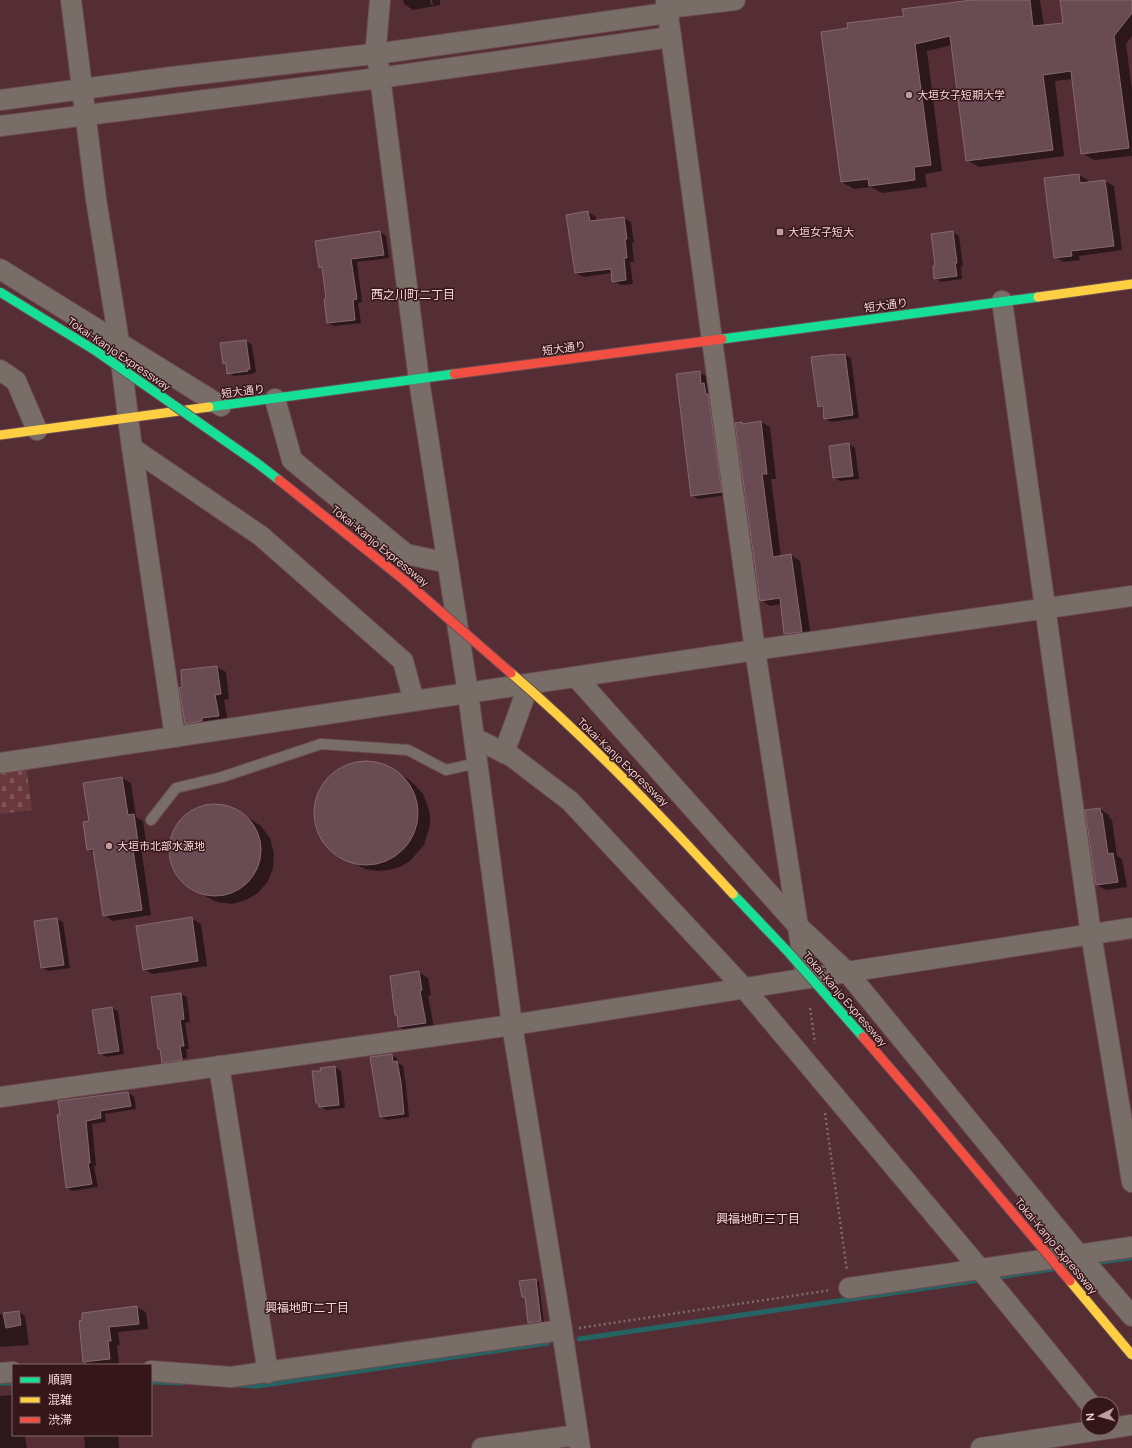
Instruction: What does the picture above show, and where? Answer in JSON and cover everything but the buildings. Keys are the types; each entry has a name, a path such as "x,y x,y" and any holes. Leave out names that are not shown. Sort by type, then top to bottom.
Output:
{"main road":[{"name":"短大通り","path":"0,435 1132,284"},
{"name":"Tokai-Kanjo Expressway","path":"0,292 96,351 257,463 404,580 538,696 662,816 789,953 921,1105 1132,1355"}],"street":[{"path":"71,0 96,199 175,737"},
{"path":"380,0 376,46 419,380 468,693 512,1025 579,1441 482,1448"},
{"path":"0,100 84,102 378,64 668,18 734,0"},
{"path":"668,18 755,650 806,978"},
{"path":"0,126 172,77 378,64"},
{"path":"0,269 221,406"},
{"path":"1002,301 1091,934 1132,1182"},
{"path":"0,370 16,381 37,430"},
{"path":"275,399 292,460 406,554 448,563"},
{"path":"132,448 261,536 403,662 414,701"},
{"path":"0,763 755,650 1132,596"},
{"path":"576,677 798,926 847,972 1079,1255 1132,1316"},
{"path":"504,753 529,684"},
{"path":"474,738 511,756 570,801 744,988 980,1269 1083,1396"},
{"path":"0,1097 512,1025 1132,928"},
{"path":"220,1066 268,1373"},
{"path":"849,1288 1132,1247"},
{"path":"152,1372 231,1378 562,1330"},
{"path":"0,1373 12,1372"},
{"path":"1120,1427 1132,1425"},
{"path":"981,1448 1080,1433"}],"lane":[{"path":"151,820 176,788 222,777 321,744 408,750 446,770 477,763"}],"path":[{"path":"806,978 816,1047"},
{"path":"562,1330 849,1288 824,1109"}],"green space":[{"path":"26,765 32,810 0,814 0,769"}],"waterway":[{"path":"1092,1263 1130,1258"},
{"path":"993,1278 1053,1269"},
{"path":"579,1339 981,1280"},
{"path":"238,1385 258,1386 548,1343"},
{"path":"152,1382 182,1383"},
{"path":"0,1383 12,1383"}],"traffic: fast":[{"path":"0,292 96,351 257,463 279,480"},
{"path":"722,339 1038,297"},
{"path":"209,407 454,374"},
{"path":"733,894 789,953 863,1037"}],"traffic: slow":[{"path":"1038,297 1132,284"},
{"path":"0,435 209,407"},
{"path":"511,673 569,725 625,780 733,894"},
{"path":"1070,1281 1132,1355"}],"traffic: jam":[{"path":"454,374 722,339"},
{"path":"279,480 404,580 511,673"},
{"path":"863,1037 1070,1281"}],"place":[{"name":"大垣女子短期大学","path":"909,95"},
{"name":"大垣女子短大","path":"780,232"},
{"name":"大垣市北部水源地","path":"109,846"}],"district":[{"name":"西之川町二丁目","path":"413,295"},
{"name":"興福地町三丁目","path":"758,1219"},
{"name":"興福地町二丁目","path":"307,1308"}]}
